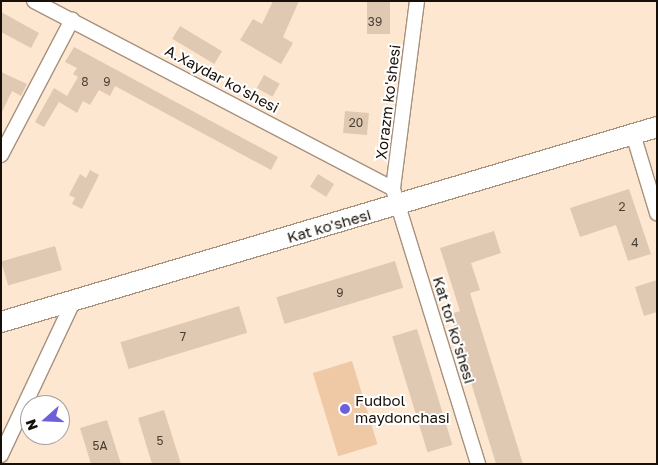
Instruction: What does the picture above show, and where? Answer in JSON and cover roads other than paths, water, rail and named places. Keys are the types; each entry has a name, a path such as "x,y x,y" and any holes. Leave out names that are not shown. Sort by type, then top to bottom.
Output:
{"street":[{"name":"A.Xaydar ko'shesi","path":"34,1 396,198"},
{"name":"Xorazm ko'shesi","path":"396,198 417,1"},
{"path":"1,155 72,20"},
{"name":"Kat ko'shesi","path":"1,322 72,302 396,198 657,127"},
{"path":"633,134 657,213"},
{"name":"Kat tor ko'shesi","path":"396,198 478,464"},
{"path":"1,455 72,302"}],"place":[{"name":"Fudbol maydonchasi","path":"345,409"}]}
